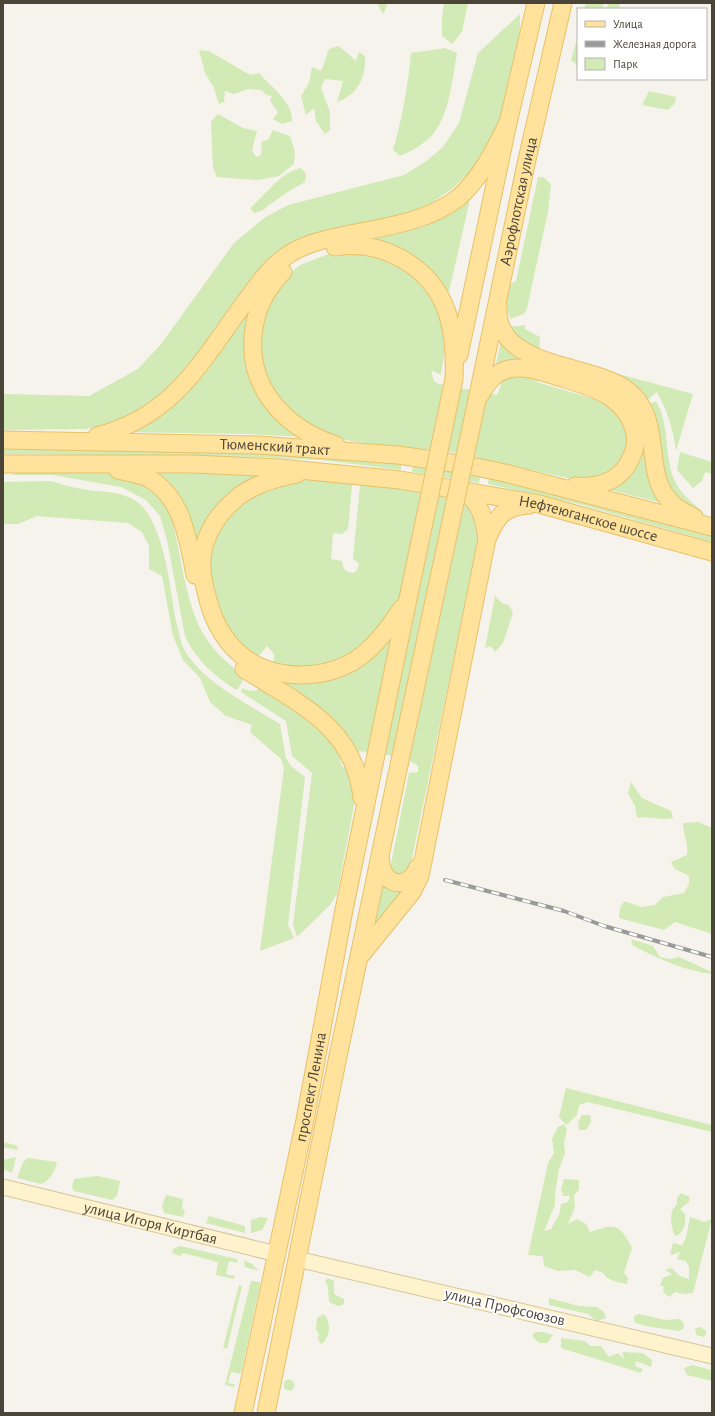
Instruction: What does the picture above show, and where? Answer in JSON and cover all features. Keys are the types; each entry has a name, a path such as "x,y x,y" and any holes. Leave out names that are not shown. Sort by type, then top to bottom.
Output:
{"main road":[{"name":"Аэрофлотская улица","path":"454,379 508,122 536,3"},
{"name":"Аэрофлотская улица","path":"399,765 477,400 483,385 500,287 563,3"},
{"path":"65,441 92,438 120,429 153,412 168,401 190,376 261,279 275,264 287,255 317,241 411,220 442,208 458,198 473,183 492,155 508,122"},
{"path":"354,450 319,439 295,425 274,405 259,380 254,362 253,346 256,316 272,284 299,260 325,249 357,245 388,252 414,266 434,287 447,312 454,344 454,379"},
{"path":"500,287 498,312 500,323 507,336 521,351 613,382 626,389 638,400 646,414 651,430 660,485 668,500 682,512 712,526"},
{"path":"483,385 500,372 509,368 542,372 590,387 610,396 627,411 635,434 634,451 625,469 617,477 601,485 579,486 543,483"},
{"name":"проспект Ленина","path":"243,1413 305,1120 361,825 454,379"},
{"name":"Тюменский тракт","path":"3,440 258,445 354,450 432,459 482,468 543,483"},
{"name":"Тюменский тракт","path":"3,464 192,464 280,468 343,473 464,490"},
{"path":"94,464 147,478 171,499 180,512 184,524 201,608 208,631 221,650 233,662 251,668 282,674 332,672 352,663 367,652 384,634 408,599"},
{"path":"343,473 302,473 283,477 261,484 238,497 221,513 212,529 204,545 202,564 209,605 227,641 251,668 324,722 348,751 355,763 361,781 361,825"},
{"name":"Нефтеюганское шоссе","path":"543,483 712,526"},
{"path":"464,490 474,498 481,511 487,538"},
{"name":"Нефтеюганское шоссе","path":"464,490 539,504 712,552"},
{"path":"358,959 412,892 420,876 423,852 487,538 494,523 502,513 515,506 539,504"},
{"name":"проспект Ленина","path":"266,1413 399,765"},
{"path":"380,855 384,873 391,880 400,883 409,881 416,873 423,852"},
{"name":"улица Игоря Киртбая","path":"3,1187 298,1259"},
{"name":"улица Профсоюзов","path":"298,1259 712,1356"}],"green space":[{"path":"377,3 388,3 383,14"},
{"path":"444,3 468,3 462,32 452,44 442,36"},
{"path":"586,3 604,3 602,8 584,8"},
{"path":"608,3 620,3 619,8 607,8"},
{"path":"520,14 520,39 501,115 490,143 476,166 452,189 431,203 405,214 329,230 302,238 261,270 179,379 162,397 113,424 85,429 3,430 3,394 89,396 138,369 161,344 234,243 264,218 288,205 404,175 425,162 443,147 459,123 478,53"},
{"path":"577,42 577,67 571,60"},
{"path":"339,46 356,61 359,52 365,56 364,71 355,90 344,99 337,102 343,81 325,79 321,88 330,112 330,130 325,134 316,121 314,108 306,115 301,96 309,83 312,67 321,71 329,49"},
{"path":"445,48 457,53 451,90 444,115 431,136 422,144 400,156 393,150 404,102 411,53"},
{"path":"199,50 209,51 250,75 259,73 285,101 289,107 292,121 282,124 273,119 278,112 270,101 272,96 266,95 262,90 248,89 234,94 225,91 224,102 219,104 214,88 205,73"},
{"path":"649,91 676,97 675,103 668,110 642,105"},
{"path":"218,114 243,128 257,131 252,150 256,157 261,155 262,141 268,140 273,130 290,136 295,152 294,164 279,176 257,180 217,177 213,168 211,122"},
{"path":"301,168 306,174 305,182 286,193 261,211 254,213 250,208 279,179"},
{"path":"538,177 543,177 551,184 548,212 527,308 524,314 510,319 507,306 508,293 510,284 516,281"},
{"path":"472,191 447,300 440,286 345,240"},
{"path":"371,252 407,268 431,294 444,327 445,348 441,375 431,370 434,381 439,384 497,395 504,376 503,367 496,364 501,340 509,327 525,325 525,329 540,337 537,382 608,403 627,426 628,449 617,468 597,479 572,479 451,452 356,442 336,438 320,432 283,406 264,376 257,340 266,304 287,275 300,265 331,253"},
{"path":"270,277 250,361 305,437 246,434 125,432 150,419"},
{"path":"615,373 693,394 676,451 670,421 657,392 646,401 618,379"},
{"path":"630,399 666,504 607,489 639,451"},
{"path":"656,401 663,420 669,460 674,479 684,494 705,514 680,503 664,477 648,405"},
{"path":"3,449 257,452 401,463 401,470 321,460 259,457 3,454"},
{"path":"680,452 712,462 712,474 705,472 702,481 693,488 677,470"},
{"path":"413,464 480,476 479,483 412,472"},
{"path":"110,471 138,481 152,491 165,505 171,515 184,578 193,611 210,644 224,659 245,677 237,690 221,680 200,660 185,636 167,540 160,516 146,500 121,487 52,475 11,475 20,472"},
{"path":"143,472 269,476 246,486 201,547"},
{"path":"297,478 351,481 352,486 348,529 342,534 333,533 331,559 342,561 344,568 348,572 353,573 357,570 359,564 353,559 360,485 365,483 453,495 472,507 479,536 409,873 398,877 390,869 409,773 418,772 418,766 398,757 377,753 359,751 346,754 340,759 342,767 351,768 354,806 337,894 330,905 297,937 293,925 312,773 292,756 286,721 241,692 242,688 253,691 257,690 264,684 273,662 274,654 267,646 259,656 242,645 228,629 218,611 212,591 210,570 212,550 219,530 231,513 254,495 270,487"},
{"path":"489,478 545,491 712,536 712,542 579,504 488,484"},
{"path":"51,481 75,488 121,494 133,499 144,508 159,537 168,573 179,635 188,656 197,667 219,686 280,724 286,758 291,766 305,777 288,925 294,938 260,951 284,768 281,759 250,732 252,725 226,716 210,702 200,678 183,660 173,636 162,576 149,569 149,546 142,532 128,523 37,516 18,524 3,524 3,482"},
{"path":"495,596 503,604 509,605 513,613 503,643 495,652 491,646 485,648"},
{"path":"631,782 642,798 671,811 673,818 637,818 635,806 628,793"},
{"path":"698,822 712,828 712,934 675,922 664,930 619,918 620,908 624,901 641,907 655,905 663,897 684,893 689,884 689,876 675,869 671,862 687,855 683,823"},
{"path":"383,880 406,886 373,933"},
{"path":"631,939 653,946 660,957 670,959 679,957 712,972 712,974 681,967 651,955 632,945"},
{"path":"566,1088 712,1125 712,1132 588,1102 579,1105 577,1115 566,1125 559,1117"},
{"path":"582,1115 590,1115 591,1122 586,1130 579,1130 578,1122"},
{"path":"564,1124 567,1130 564,1143 565,1153 559,1169 555,1194 555,1205 544,1231 551,1229 559,1215 561,1204 568,1202 570,1196 563,1196 561,1189 564,1179 579,1180 579,1190 574,1195 575,1207 568,1224 577,1219 586,1224 590,1232 605,1227 611,1227 620,1230 624,1234 632,1248 624,1273 628,1278 627,1284 610,1279 603,1273 595,1270 590,1277 575,1270 558,1271 544,1266 543,1256 528,1255 548,1163 554,1153 552,1139 558,1127"},
{"path":"3,1142 18,1146 17,1150 3,1147"},
{"path":"16,1157 12,1173 3,1169 3,1160"},
{"path":"28,1158 57,1162 52,1175 47,1181 41,1184 17,1178 23,1162"},
{"path":"97,1176 120,1181 117,1196 112,1200 74,1191 72,1187 74,1179"},
{"path":"681,1193 690,1197 689,1202 680,1209 685,1214 685,1225 680,1234 675,1236 672,1228 671,1215 677,1204 677,1198"},
{"path":"166,1195 183,1199 182,1209 185,1210 183,1217 164,1213 162,1206"},
{"path":"209,1216 245,1226 245,1233 206,1223"},
{"path":"260,1217 268,1218 262,1230 251,1233 251,1220"},
{"path":"690,1217 704,1222 712,1219 693,1293 685,1294 675,1292 669,1297 663,1292 664,1287 660,1285 663,1278 672,1274 665,1270 671,1268 680,1276 689,1279 689,1267 686,1261 677,1259 680,1252 670,1255 673,1243 682,1245 686,1238"},
{"path":"180,1246 237,1259 238,1263 229,1261 226,1274 235,1276 234,1279 216,1275 218,1262 183,1253 180,1256 172,1253 173,1249"},
{"path":"244,1260 252,1264 259,1271 245,1267"},
{"path":"328,1278 334,1281 334,1294 344,1299 344,1304 338,1306 329,1302 328,1287 325,1281"},
{"path":"251,1281 260,1282 260,1285 241,1374 231,1372 228,1383 236,1385 233,1387 225,1385"},
{"path":"239,1285 242,1286 227,1349 223,1348"},
{"path":"549,1298 579,1306 597,1307 604,1312 606,1318 597,1321 588,1314 549,1305"},
{"path":"324,1314 327,1318 329,1330 326,1338 321,1344 318,1339 319,1334 316,1329 317,1318"},
{"path":"639,1314 665,1320 680,1319 684,1324 684,1328 679,1331 645,1326 634,1322 634,1316"},
{"path":"701,1327 707,1332 704,1337 696,1335 695,1328"},
{"path":"535,1332 543,1332 553,1335 547,1343 539,1343 532,1336"},
{"path":"561,1338 585,1341 590,1346 601,1346 609,1357 618,1353 624,1359 622,1352 643,1353 652,1360 651,1367 636,1361 635,1366 643,1369 641,1373 561,1348"},
{"path":"692,1365 712,1370 712,1381 687,1375 684,1368"},
{"path":"289,1379 293,1381 295,1385 293,1389 289,1391 285,1389 283,1385 285,1381"}],"railway":[{"path":"445,880 564,911 604,926 712,957"}]}
